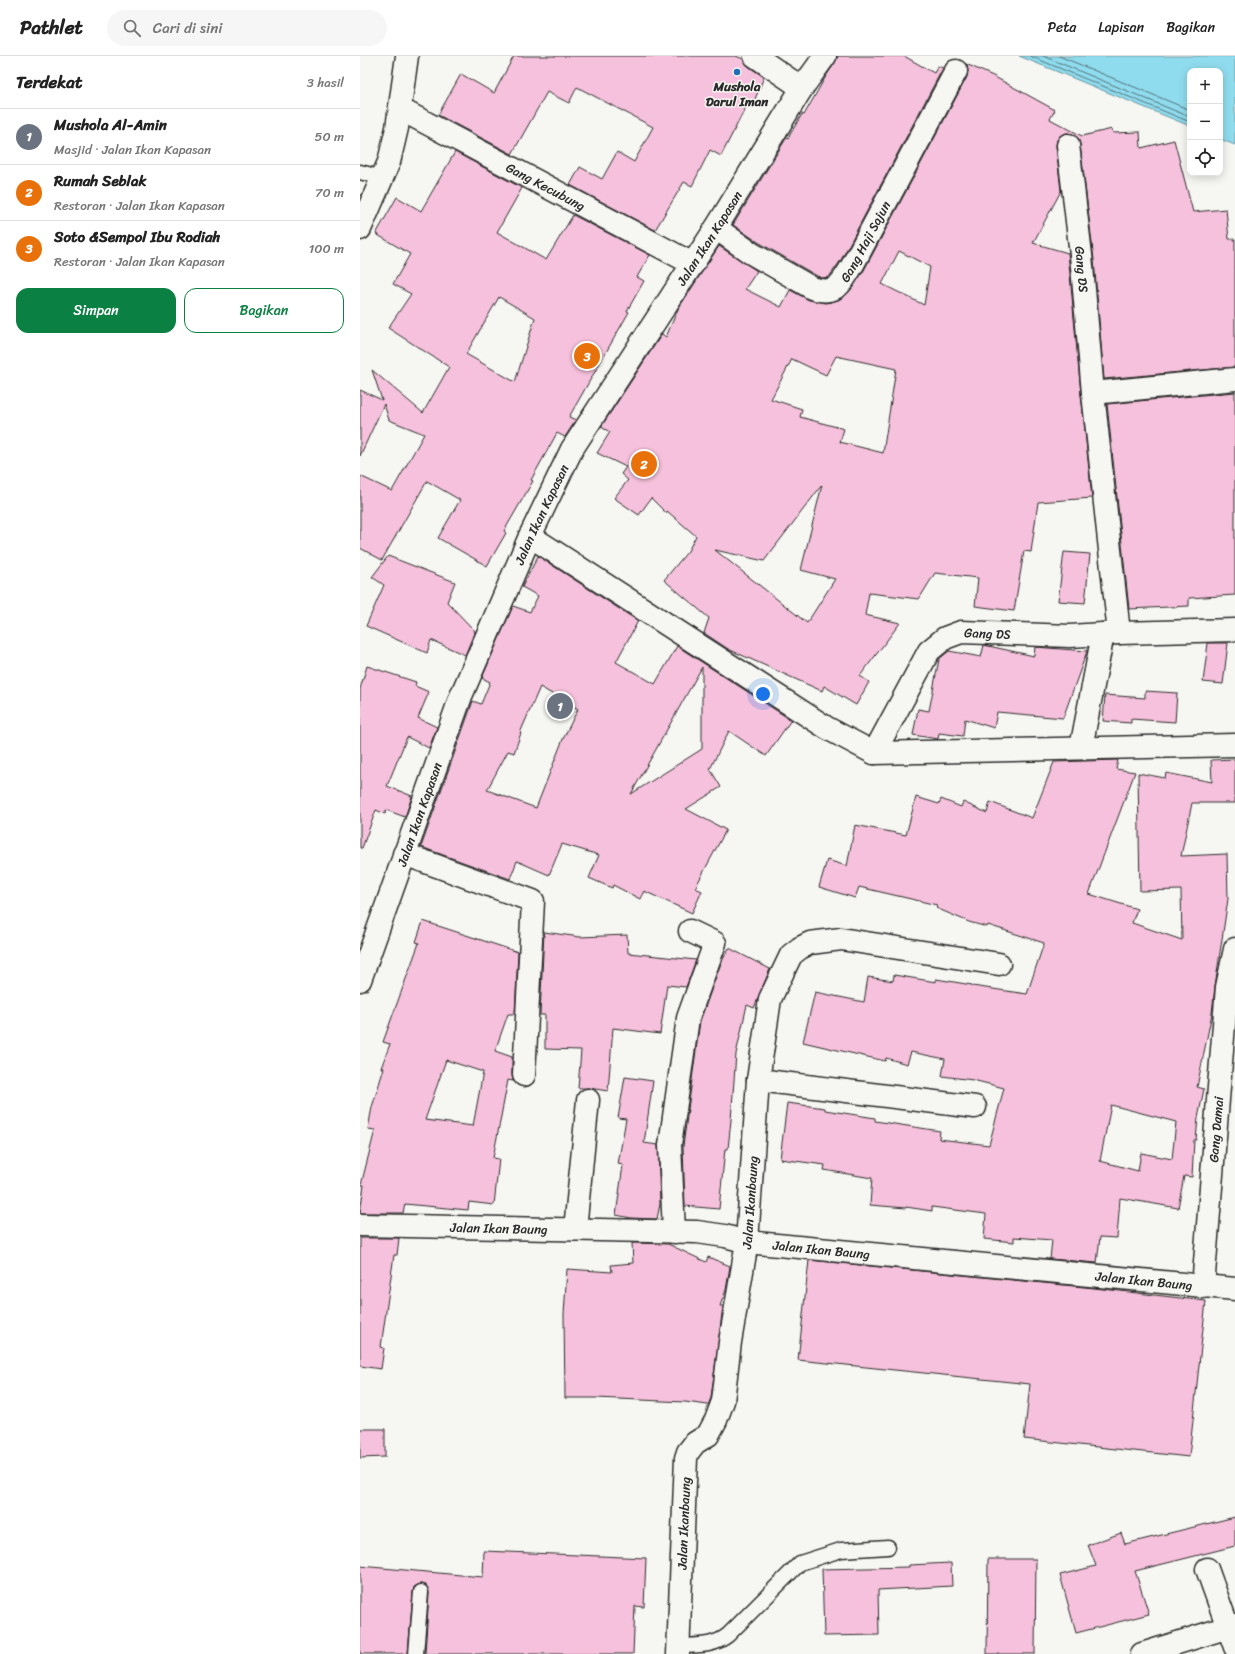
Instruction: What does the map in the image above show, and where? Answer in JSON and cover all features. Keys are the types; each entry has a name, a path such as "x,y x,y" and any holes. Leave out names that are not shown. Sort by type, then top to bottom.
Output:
{"street":[{"path":"360,229 389,162 400,109 407,56"},
{"path":"755,56 802,88"},
{"name":"Jalan Ikan Kapasan","path":"360,980 461,696 530,536 572,449 716,228 802,88 825,56"},
{"name":"Gang Haji Sajun","path":"716,228 751,253 812,288 821,290 834,289 840,285 852,266 956,70"},
{"name":"Gang Kecubung","path":"400,109 692,264"},
{"name":"Gang DS","path":"1068,145 1081,255 1094,393 1111,634"},
{"path":"1094,393 1235,379"},
{"path":"530,536 827,728 874,753 1235,744"},
{"name":"Gang DS","path":"874,753 929,651 945,638 961,632 1070,636 1235,630"},
{"path":"1081,748 1111,634"},
{"path":"404,854 534,902 524,1075"},
{"path":"674,1232 670,1145 688,1018 715,943 690,931"},
{"name":"Jalan Ikanbaung","path":"678,1650 686,1458 688,1452 695,1443 708,1435 723,1402 730,1342 747,1242 758,1080 770,999 791,955 810,943 841,939 999,964"},
{"name":"Gang Damai","path":"1203,1287 1227,987 1235,949"},
{"path":"758,1080 975,1108"},
{"path":"575,1229 588,1100"},
{"name":"Jalan Ikan Baung","path":"360,1225 697,1232 725,1236 747,1242 1235,1289"},
{"path":"1142,1654 1233,1634 1207,1569"}],"lane":[{"path":"360,172 383,178"},
{"path":"678,1650 719,1642 728,1635 800,1564 841,1550 888,1547"},
{"path":"416,1654 421,1592"}],"water":[{"path":"1019,56 1235,56 1235,145 1223,140 1223,68 1187,68 1187,125"}],"building":[{"path":"514,56 736,56 743,59 748,66 764,77 753,104 748,103 721,156 710,150 692,186 684,182 655,230 570,185 580,167 602,179 617,152 634,162 653,127 577,87 569,103 547,92 512,154 438,115 461,74 494,93"},
{"path":"838,56 904,56 934,73 938,66 943,68 841,260 829,277 822,278 758,242 733,225 787,137 788,138 802,114 804,115"},
{"path":"966,64 993,76 1055,110 1050,119 1082,136 1112,129 1113,133 1140,132 1141,148 1174,140 1193,212 1226,209 1229,239 1235,239 1235,367 1104,379 1094,260 1080,144 1078,138 1073,134 1067,133 1061,135 1057,140 1056,146 1061,191 1033,243 1068,253 1092,498 1038,502 1031,552 1024,551 1014,611 975,606 978,578 935,573 919,599 869,593 865,615 900,623 860,676 869,682 856,705 824,686 822,691 728,649 704,633 709,618 664,580 688,551 696,536 667,511 666,513 651,498 639,515 614,498 628,480 621,474 626,467 597,453 610,432 601,427 662,334 666,337 678,309 719,246 757,271 745,289 781,307 790,290 809,300 826,303 838,300 849,292 863,272 967,77 968,70","holes":["899,251 930,267 924,305 882,284","836,356 896,369 883,453 840,442 844,429 800,417 802,409 771,399 792,359 826,375","822,485 801,570 835,579 807,623 715,550 764,561"]},
{"path":"455,152 522,188 497,232 546,260 573,215 650,255 637,277 644,281 627,311 629,312 569,417 576,420 565,437 557,433 531,480 533,481 504,531 506,533 487,566 438,538 460,500 427,481 382,560 360,548 360,476 392,491 424,434 389,420 384,404 360,456 360,390 382,400 372,370 423,413 449,367 388,328 411,294 393,284 410,254 376,234 397,197 421,211","holes":["499,297 535,318 515,382 466,354"]},
{"path":"1235,392 1235,595 1189,598 1189,606 1129,609 1107,404"},
{"path":"1064,552 1090,554 1085,603 1058,601"},
{"path":"388,556 455,582 447,602 475,631 465,655 431,640 427,653 366,626 384,585 372,577"},
{"path":"538,556 638,621 616,662 655,684 677,646 791,720 766,756 729,731 710,769 721,787 686,809 726,830 695,888 702,891 692,913 644,891 640,899 613,885 612,888 589,878 599,855 562,844 549,875 517,861 510,879 421,847 473,701 481,704 490,682 482,678 513,606 530,612 538,596 522,587","holes":["702,667 702,749 631,794","540,687 578,709 563,739 536,808 487,790 508,751 514,753 520,733"]},
{"path":"1208,643 1228,643 1223,684 1203,682"},
{"path":"984,645 1034,656 1035,647 1087,651 1063,718 997,712 994,728 965,719 963,736 939,733 938,739 913,735 918,709 929,711 939,659 949,651 981,657"},
{"path":"367,666 416,682 415,686 429,692 418,718 437,727 429,748 407,737 387,786 412,796 405,817 386,810 385,814 376,810 362,848 360,848 360,689"},
{"path":"1145,691 1177,693 1175,722 1131,719 1131,723 1103,721 1105,695 1145,698"},
{"path":"1235,759 1235,803 1192,803 1181,856 1227,854 1228,899 1212,1013 1197,1087 1204,1089 1198,1118 1196,1140 1194,1140 1192,1177 1184,1176 1178,1208 1120,1198 1117,1238 1100,1237 1097,1263 1050,1259 1052,1240 1014,1237 1014,1242 984,1239 986,1214 932,1207 932,1211 906,1207 870,1205 872,1178 824,1170 825,1165 780,1159 787,1103 825,1108 825,1110 875,1118 875,1121 940,1131 939,1139 989,1145 1004,1088 973,1080 942,1076 945,1059 911,1052 907,1064 886,1058 885,1061 803,1042 815,992 864,1002 868,977 893,981 894,975 936,982 936,979 1027,994 1044,943 988,925 987,927 969,922 936,908 937,905 859,887 855,898 819,887 827,860 847,866 855,825 906,835 916,797 939,804 941,799 961,807 963,802 987,813 990,802 1032,818 1054,762 1118,760 1116,769 1135,772 1089,894 1137,909 1132,923 1182,940 1181,890 1140,891 1138,773 1165,778 1166,773 1212,782 1211,760","holes":["1111,1105 1176,1122 1172,1159 1141,1153 1138,1171 1100,1161"]},
{"path":"423,921 518,952 515,1014 508,1014 495,1051 512,1057 513,1081 508,1080 493,1158 499,1159 494,1205 469,1202 468,1210 405,1204 403,1213 360,1213 364,1185 361,1185 375,1130 368,1129 372,1107 384,1068 381,1068 390,1044 383,1042 419,943 416,942","holes":["446,1060 483,1072 473,1126 425,1120"]},
{"path":"544,932 580,937 627,935 628,953 696,960 686,987 667,985 660,1034 613,1028 608,1091 578,1088 581,1050 545,1049 545,1015 540,1015"},
{"path":"729,948 770,969 754,1008 747,1005 736,1054 728,1149 725,1149 719,1209 685,1206 683,1146 700,1021 721,963"},
{"path":"625,1077 653,1081 644,1143 658,1145 660,1204 657,1219 631,1218 616,1215 623,1165 618,1164 626,1119 618,1118"},
{"path":"360,1238 399,1238 397,1255 394,1255 381,1347 384,1348 381,1369 360,1366"},
{"path":"632,1243 668,1244 706,1262 708,1257 730,1266 726,1290 720,1306 723,1306 711,1398 708,1405 685,1402 565,1398 564,1314 567,1269 612,1272 611,1265 633,1263"},
{"path":"809,1260 1094,1288 1206,1301 1189,1457 1024,1439 1030,1384 798,1360"},
{"path":"360,1429 385,1429 385,1457 360,1458"},
{"path":"1235,1517 1235,1546 1135,1571 1149,1614 1076,1633 1060,1575 1096,1566 1088,1545 1121,1533 1125,1544"},
{"path":"484,1551 646,1558 644,1607 635,1606 633,1654 425,1654 429,1593 426,1585 421,1584 414,1587 413,1591 408,1654 360,1654 360,1566 483,1577"},
{"path":"988,1559 1036,1559 1035,1654 987,1654"},
{"path":"951,1563 952,1586 878,1590 879,1635 824,1636 822,1569 909,1567 909,1565"}],"place":[{"name":"Mushola Darul Iman","path":"737,72"},
{"name":"Soto &Sempol Ibu Rodiah","path":"587,356"},
{"name":"Rumah Seblak","path":"644,464"},
{"name":"Mushola Al-Amin","path":"560,706"}]}
